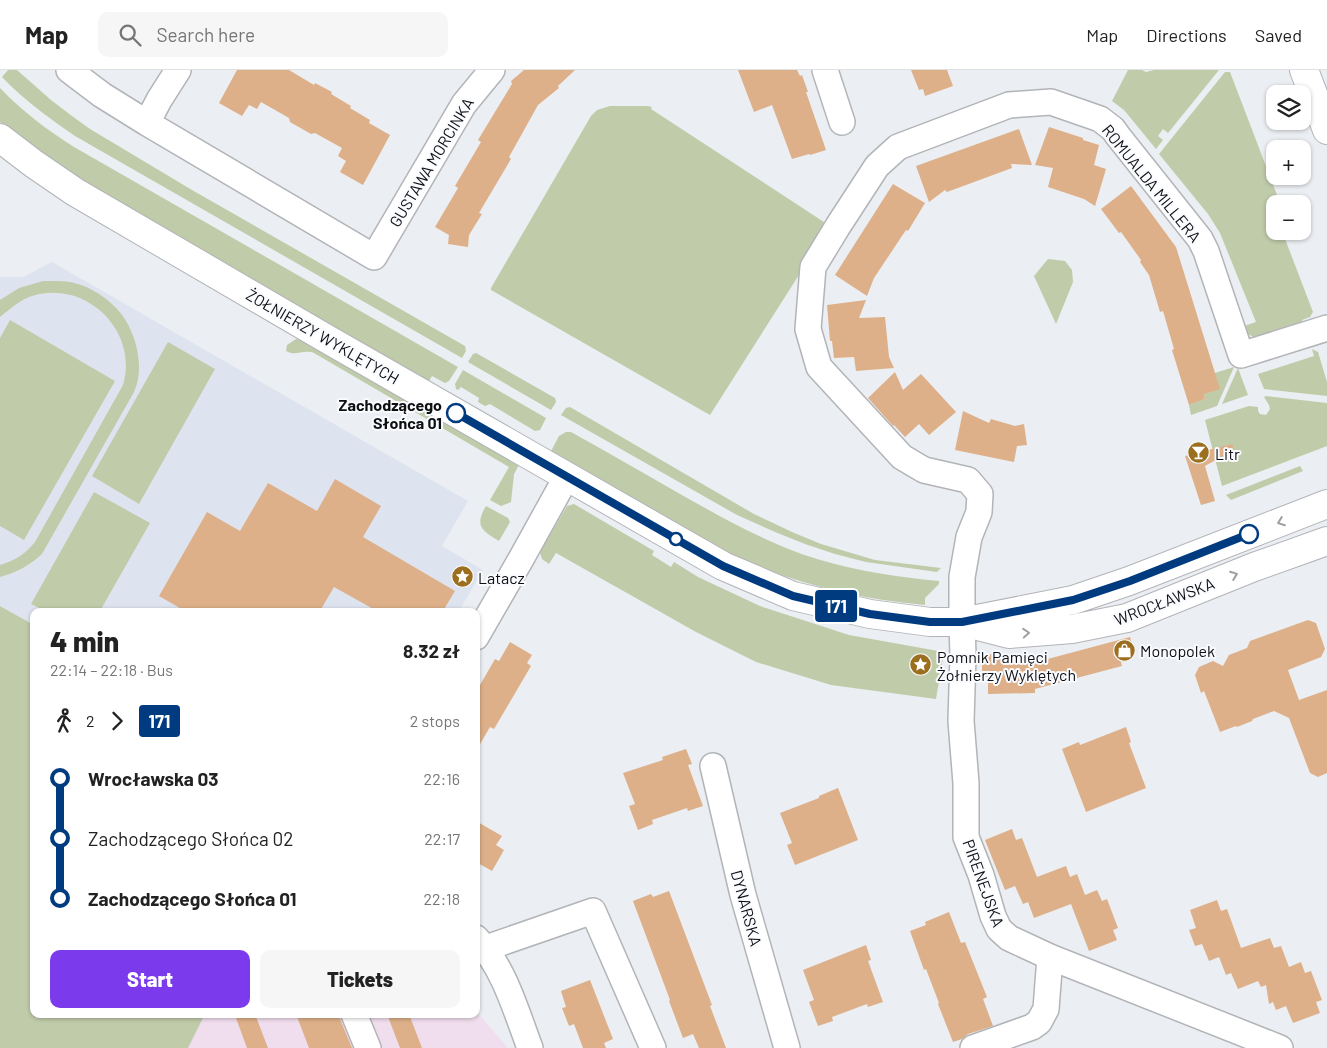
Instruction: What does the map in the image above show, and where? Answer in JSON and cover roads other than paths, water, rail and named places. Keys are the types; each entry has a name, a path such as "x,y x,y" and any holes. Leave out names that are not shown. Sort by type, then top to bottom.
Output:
{"street":[{"path":"69,70 147,123 178,70"},
{"name":"GUSTAWA MORCINKA","path":"147,123 374,257 464,104 492,70"},
{"path":"825,70 842,122"},
{"path":"1304,70 1327,130"},
{"name":"ROMUALDA MILLERA","path":"962,622 962,577 969,537 979,512 980,494 968,480 924,470 902,457 820,366 808,329 813,267 877,166 898,147 1009,105 1050,102 1100,119 1118,136 1200,239 1206,251 1241,355 1327,328"},
{"name":"ŻOŁNIERZY WYKLĘTYCH","path":"0,138 75,192 335,344 723,566 793,596 870,614 930,622 962,622"},
{"path":"480,630 522,559 567,476"},
{"name":"WROCŁAWSKA","path":"962,622 1073,600 1130,581 1327,504"},
{"name":"WROCŁAWSKA","path":"962,622 1009,634 1072,629 1126,618 1254,567 1327,541"},
{"name":"PIRENEJSKA","path":"962,622 961,721 966,783 966,837 999,930 1009,938 1050,958 1280,1048"},
{"name":"DYNARSKA","path":"713,766 743,895 787,1048"},
{"path":"530,1048 506,986 481,943 593,911 653,1048"},
{"path":"973,1048 1032,1027 1039,1022 1046,1009 1050,958"},
{"path":"356,1018 368,1048"}],"place":[{"name":"Zachodzącego Słońca 01","path":"456,413"},
{"name":"Litr","path":"1199,453"},
{"name":"Latacz","path":"462,577"},
{"name":"Monopolek","path":"1124,650"},
{"name":"Pomnik Pamięci Żołnierzy Wyklętych","path":"921,665"}]}
